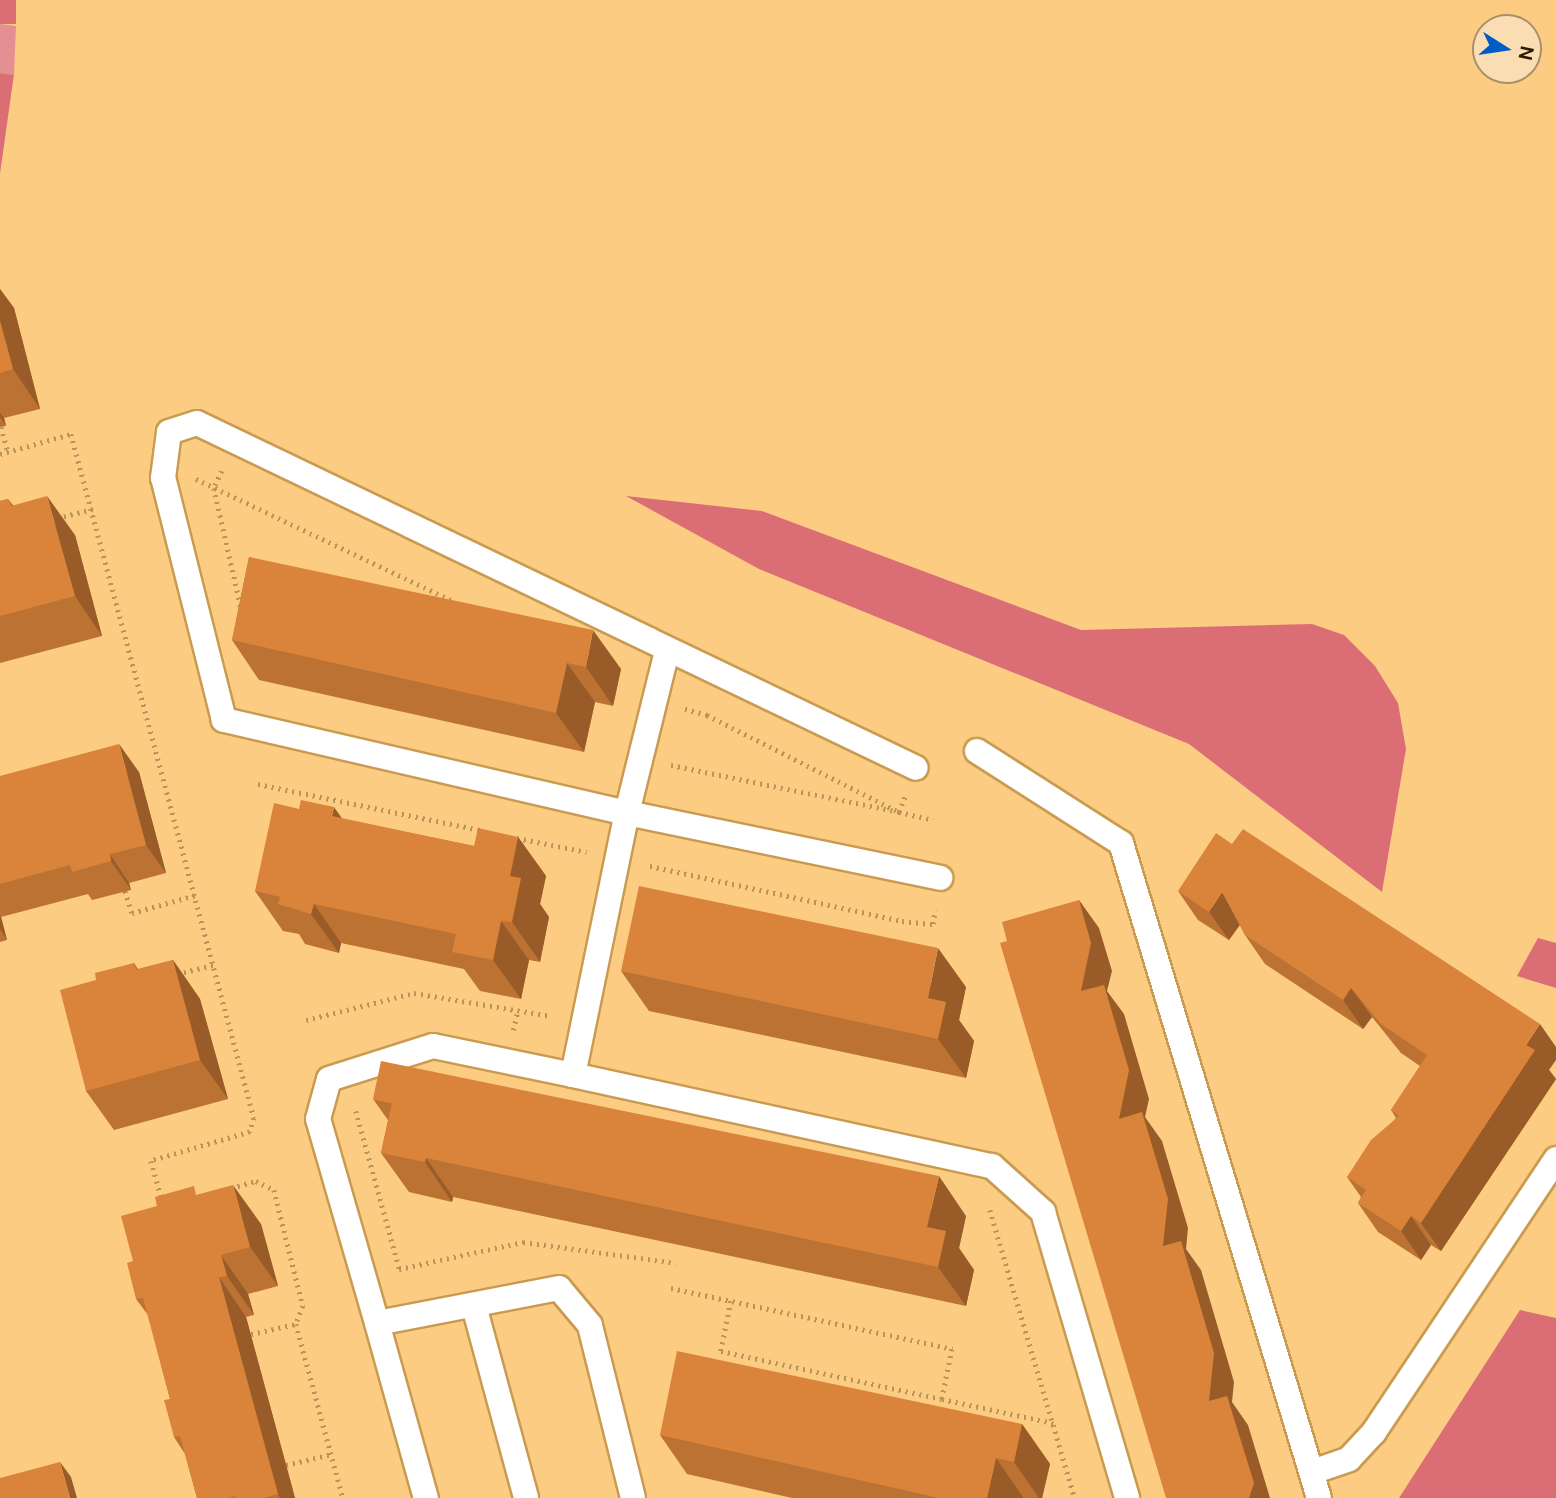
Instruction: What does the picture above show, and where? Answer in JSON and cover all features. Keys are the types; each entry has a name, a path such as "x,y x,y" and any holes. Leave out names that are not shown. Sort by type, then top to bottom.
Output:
{"lane":[{"path":"916,768 667,651 197,423 169,432 163,478 224,720 627,813 940,878"},
{"path":"572,1075 627,813 667,651"},
{"path":"977,751 1121,843 1319,1498"},
{"path":"426,1498 318,1119 329,1079 433,1046 992,1166 1043,1212 1127,1498"},
{"path":"1312,1472 1349,1459 1374,1432 1556,1159"},
{"path":"377,1323 559,1288 590,1325 633,1498"},
{"path":"474,1306 526,1498"}],"path":[{"path":"1,427 8,452"},
{"path":"0,454 71,434 254,1118 250,1132 151,1161 164,1208"},
{"path":"237,442 214,488 242,616"},
{"path":"165,464 458,604"},
{"path":"54,519 93,509"},
{"path":"675,706 707,715 899,812"},
{"path":"663,763 933,820"},
{"path":"899,812 916,768"},
{"path":"592,853 602,807"},
{"path":"125,891 132,913 195,895"},
{"path":"174,975 214,965"},
{"path":"306,1020 414,993 584,1021"},
{"path":"355,1107 410,1318"},
{"path":"217,1192 257,1181 274,1190 303,1306 296,1324 343,1498"},
{"path":"987,1202 1075,1498"},
{"path":"399,1269 523,1241 676,1264"},
{"path":"671,1288 951,1349 942,1399"},
{"path":"732,1301 721,1351 1053,1423"},
{"path":"251,1334 296,1324"},
{"path":"286,1465 332,1454"}],"shaded area":[{"path":"0,0 16,0 16,24 0,24"},
{"path":"0,24 16,26 14,75 0,73"},
{"path":"0,73 14,75 0,174"},
{"path":"626,496 762,511 1081,630 1312,624 1344,635 1375,666 1398,703 1406,749 1382,892 1189,744 759,569"},
{"path":"1538,938 1556,943 1556,988 1517,976"},
{"path":"1520,1310 1556,1318 1556,1498 1399,1498"}],"building":[{"path":"0,321 13,369 0,373"},
{"path":"47,496 75,596 0,616 0,501 8,499 11,506"},
{"path":"249,557 593,630 586,667 567,663 556,713 232,640"},
{"path":"119,744 146,845 110,854 111,861 72,872 70,865 0,884 0,776"},
{"path":"301,800 334,807 332,816 474,846 478,828 518,837 510,876 521,878 512,922 501,921 493,960 452,952 456,934 314,904 311,914 278,904 280,897 255,891 274,803 299,809"},
{"path":"1243,829 1540,1024 1526,1045 1535,1050 1421,1223 1411,1216 1401,1231 1358,1203 1366,1190 1347,1177 1371,1140 1399,1116 1391,1110 1427,1055 1381,1024 1351,988 1343,1000 1245,935 1222,892 1209,912 1178,891 1216,833 1232,844"},
{"path":"639,886 938,948 928,998 946,1002 938,1039 621,971"},
{"path":"1079,900 1091,943 1081,991 1104,985 1129,1070 1119,1119 1142,1112 1168,1199 1163,1246 1181,1241 1214,1353 1209,1401 1227,1396 1254,1483 1249,1498 1166,1498 1000,943 1007,941 1002,922"},
{"path":"173,960 200,1060 86,1091 60,990 96,980 95,973 134,963 136,970"},
{"path":"381,1061 939,1176 927,1227 946,1231 938,1267 426,1158 425,1162 381,1153 392,1103 373,1099"},
{"path":"233,1185 250,1247 221,1255 227,1276 219,1277 278,1494 264,1498 197,1498 180,1436 174,1437 164,1400 170,1399 143,1298 136,1299 127,1263 133,1261 121,1216 157,1206 155,1197 194,1186 196,1195"},
{"path":"677,1351 1022,1424 1014,1462 996,1458 987,1498 939,1498 660,1435"},
{"path":"60,1462 70,1498 0,1498 0,1478"}]}
